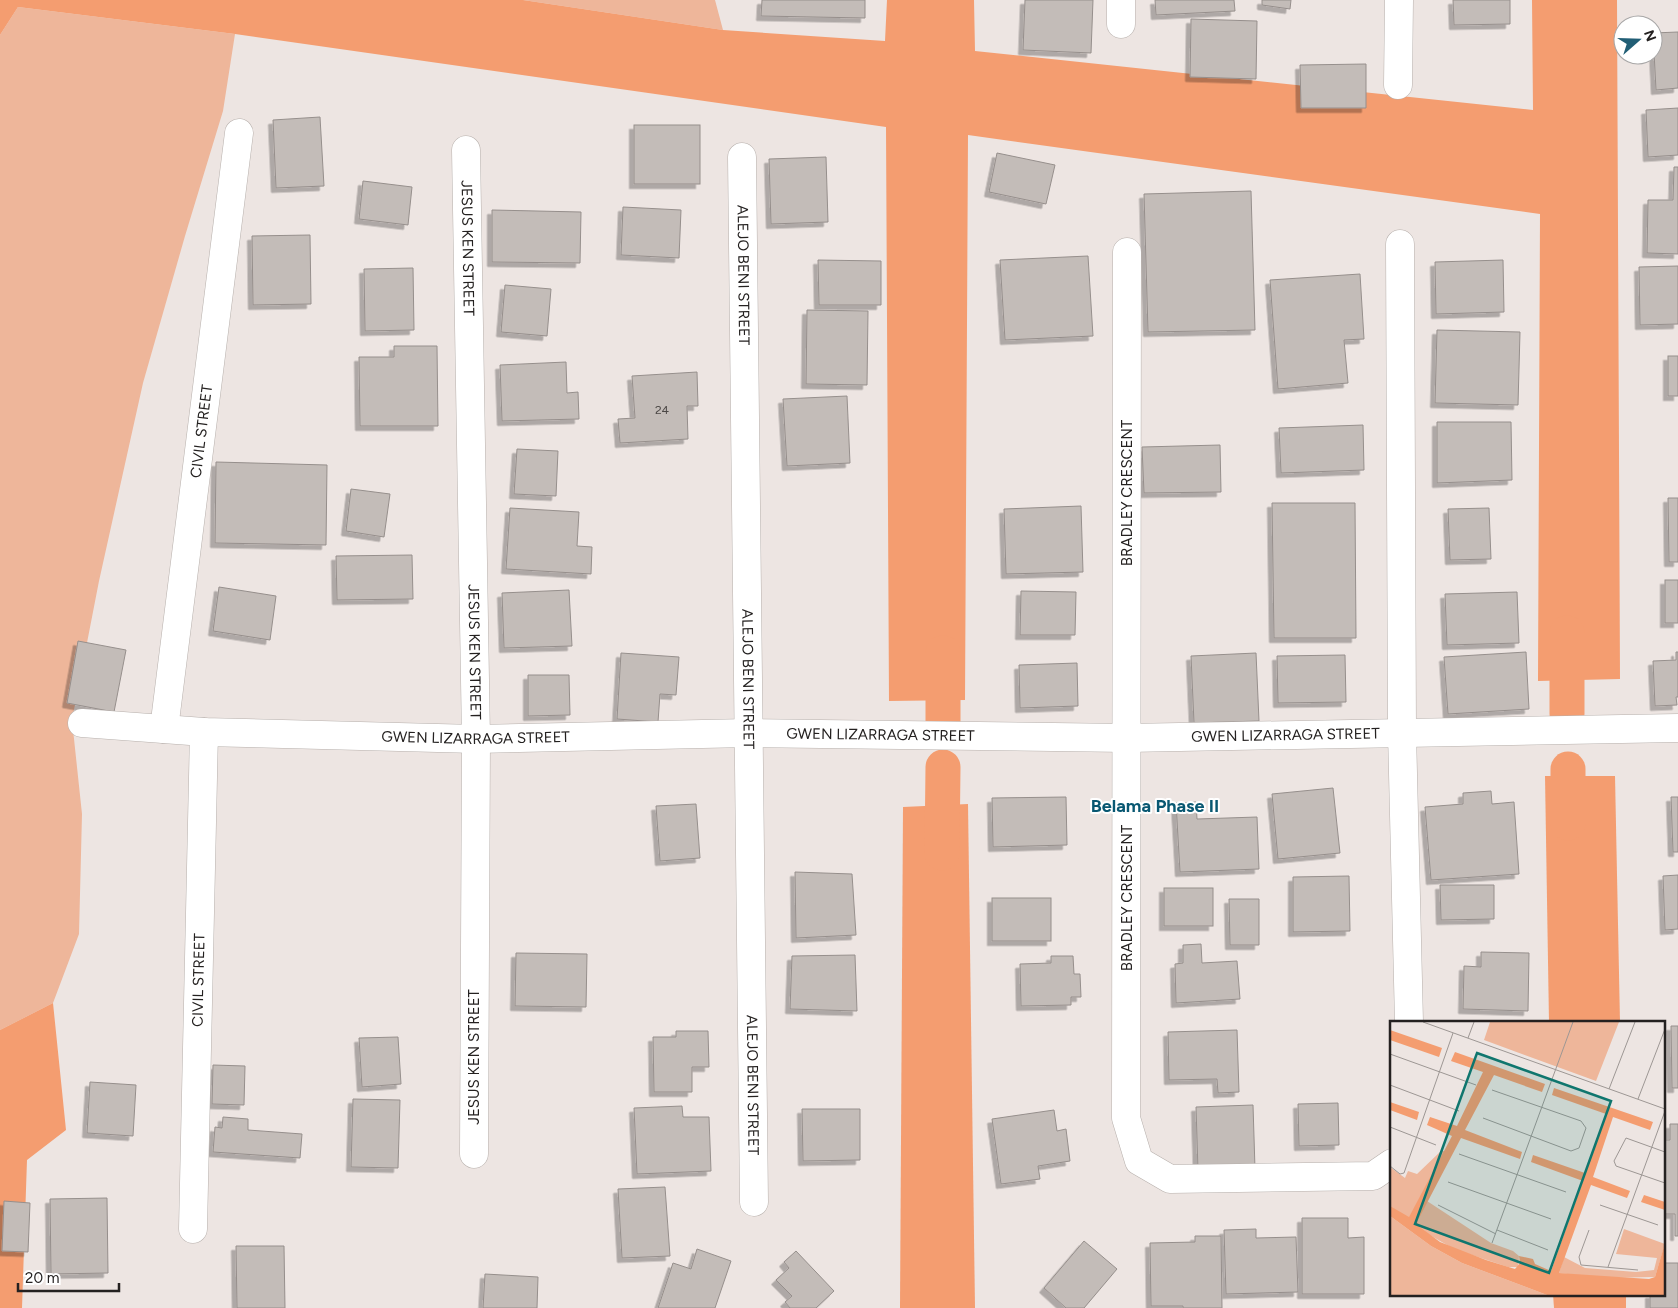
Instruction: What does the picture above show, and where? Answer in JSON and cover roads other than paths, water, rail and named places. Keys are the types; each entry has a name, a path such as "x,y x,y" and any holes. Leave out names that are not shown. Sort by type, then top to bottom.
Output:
{"street":[{"path":"1398,85 1399,0"},
{"name":"CIVIL STREET","path":"164,729 238,133"},
{"name":"JESUS KEN STREET","path":"466,150 476,739 474,1154"},
{"name":"ALEJO BENI STREET","path":"742,157 754,1202"},
{"path":"1400,244 1402,732 1409,1021"},
{"name":"BRADLEY CRESCENT","path":"1127,252 1126,1118 1139,1162 1170,1179 1373,1176 1390,1164"},
{"name":"GWEN LIZARRAGA STREET","path":"82,723 204,732 476,739 748,733 1126,738 1678,728"},
{"name":"CIVIL STREET","path":"193,1229 204,732"}],"waterway":[{"path":"1567,633 1567,714"},
{"path":"943,653 943,725"},
{"path":"942,853 943,767"},
{"path":"1568,769 1568,823"}],"district":[{"name":"Belama Phase II","path":"1155,806"}]}
